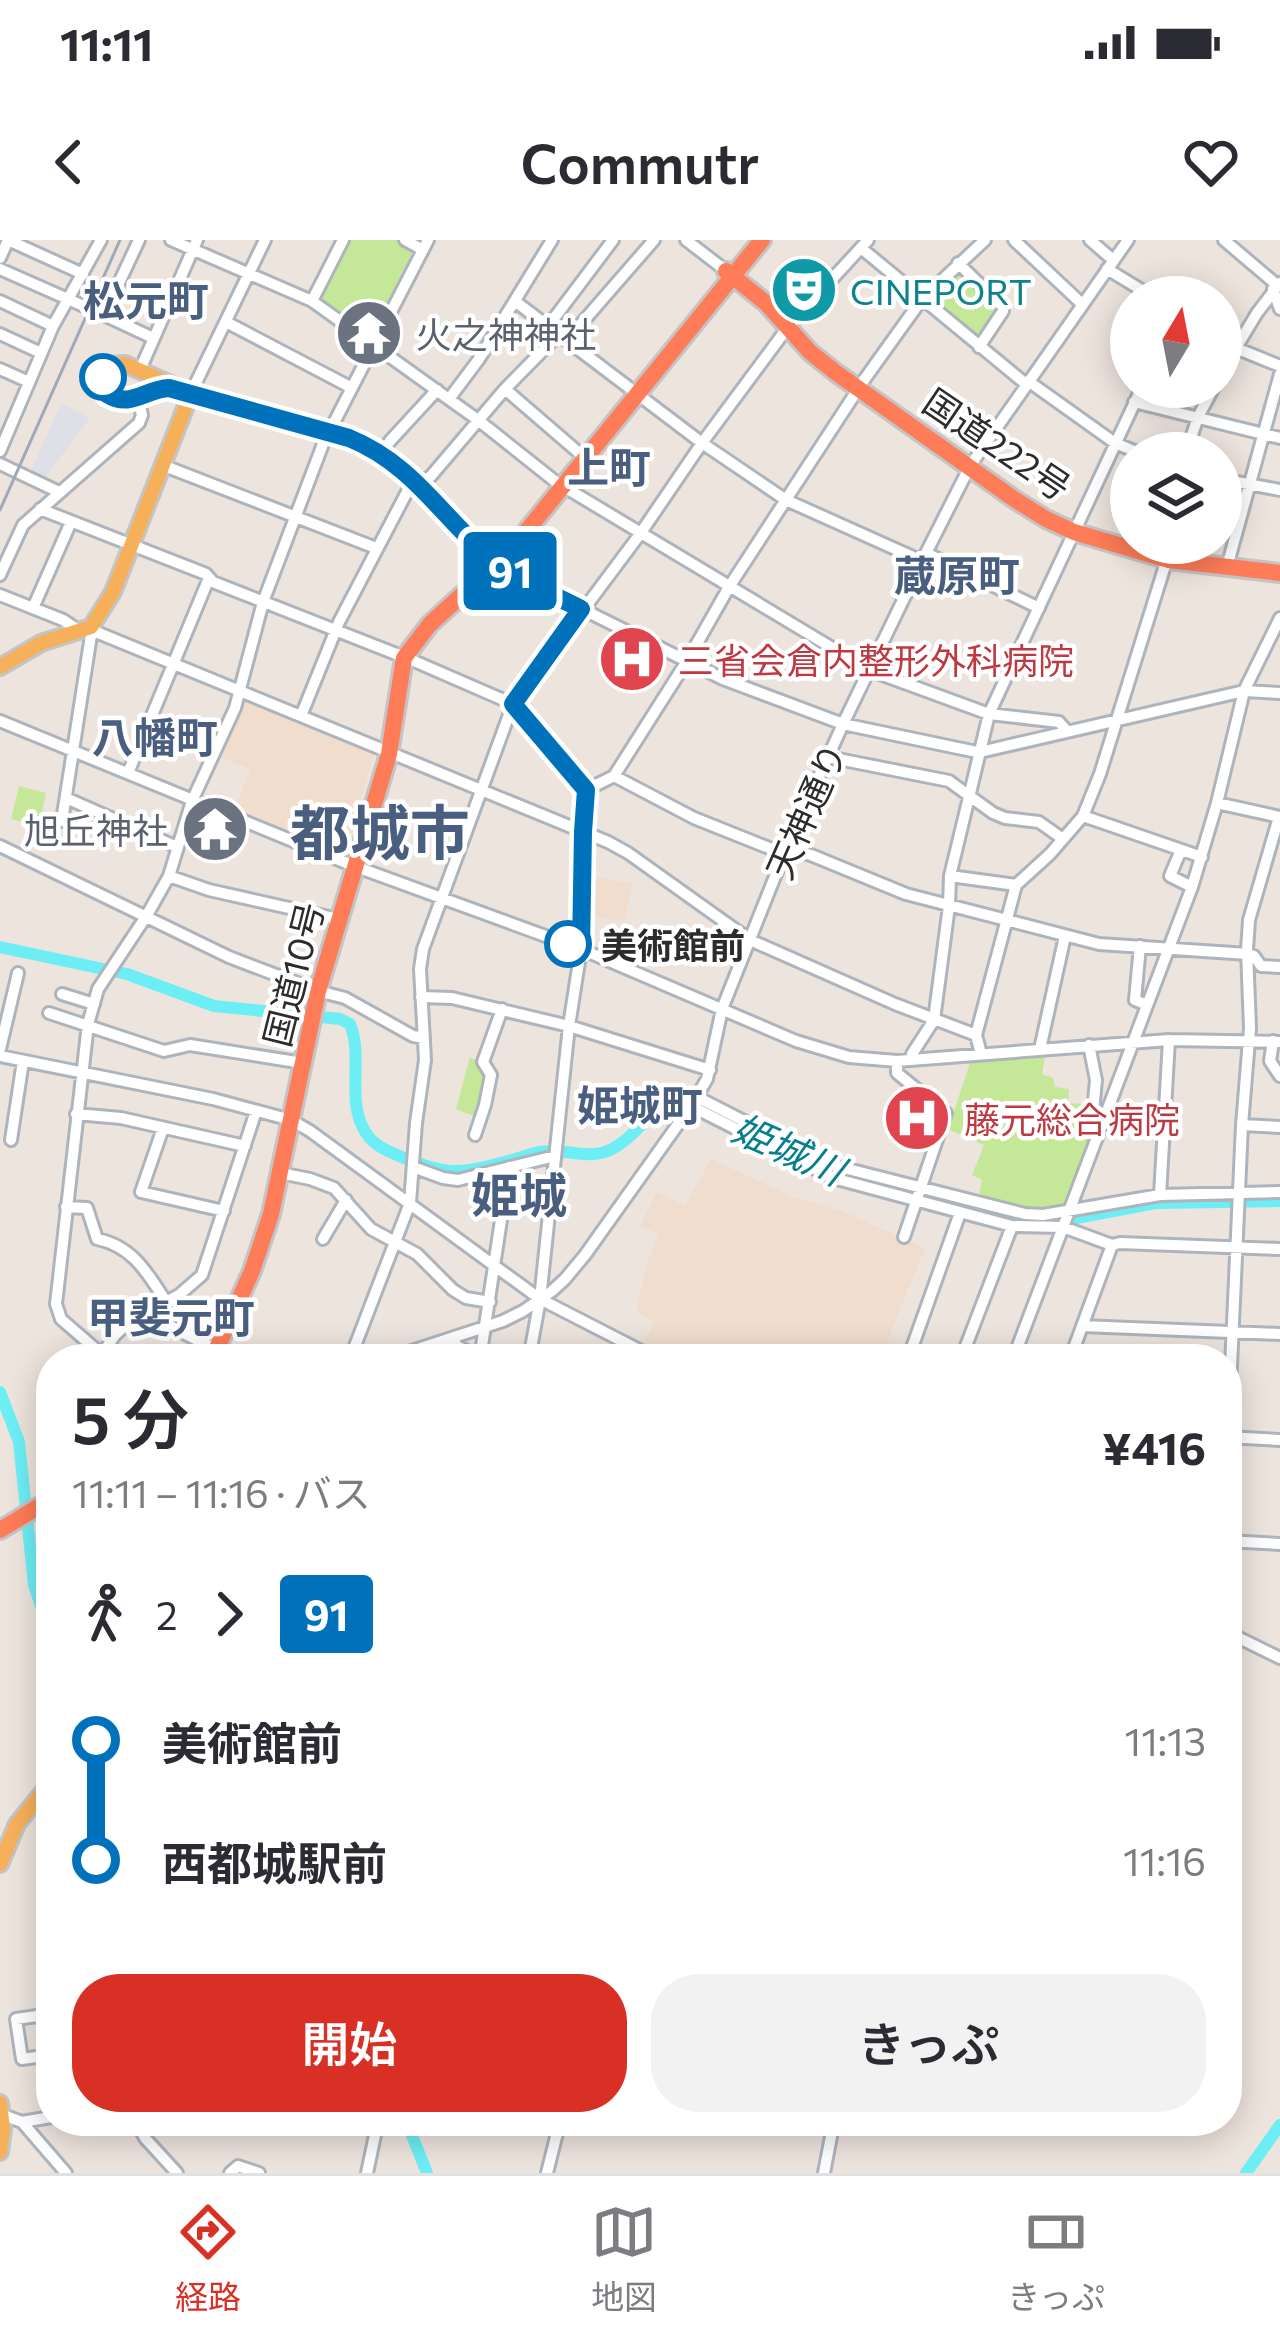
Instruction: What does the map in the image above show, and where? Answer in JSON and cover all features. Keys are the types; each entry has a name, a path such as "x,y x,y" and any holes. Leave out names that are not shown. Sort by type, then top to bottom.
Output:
{"highway":[{"path":"729,273 749,240"},
{"path":"404,658 430,624 495,563 506,543 729,273 762,240"},
{"name":"国道222号","path":"729,273 766,303 810,352 1014,499 1074,532 1110,540"},
{"path":"560,483 578,452 633,392"},
{"name":"国道222号","path":"1213,564 1280,574"},
{"name":"国道10号","path":"219,1344 262,1244 318,991 389,754 404,658"},
{"path":"0,1530 36,1508"}],"main road":[{"path":"191,393 158,389 138,399 117,400 107,394 103,377 116,363 191,393 349,438 382,454 418,483 495,563"},
{"path":"0,667 41,643 86,629 113,592 191,393"},
{"path":"0,1864 17,1824 36,1800"},
{"path":"0,2152 2,2109"}],"street":[{"path":"0,257 8,240 83,274"},
{"path":"0,451 3,433 53,326 101,240"},
{"path":"104,315 139,240"},
{"path":"171,240 196,244 312,302 560,483 869,670 989,714 1059,722 1067,731"},
{"path":"191,393 265,240"},
{"path":"312,302 343,240"},
{"path":"91,1344 57,1312 56,1295 88,1024 109,969 169,876 192,801 236,708 263,602 328,432 426,245 405,240"},
{"path":"449,399 552,240"},
{"path":"301,716 335,631 407,490 431,476 505,389 654,240"},
{"path":"686,240 729,273"},
{"path":"586,790 614,776 729,587 922,299 985,240"},
{"path":"1014,240 1082,304"},
{"path":"1090,240 1126,276"},
{"name":"天神通り","path":"437,1344 524,1311 565,1280 695,1100 710,1070 722,1009 785,852 924,557 970,466 1128,240"},
{"path":"1224,240 1277,285 1280,308"},
{"path":"1239,252 1247,240"},
{"path":"558,333 608,242"},
{"path":"140,370 196,244"},
{"path":"356,1344 410,1203 425,1060 423,949 513,704 788,327 865,244 979,347 1110,440"},
{"path":"958,263 1003,307 979,347"},
{"path":"0,269 153,338"},
{"path":"1242,337 1277,285"},
{"path":"0,301 53,326"},
{"path":"516,302 702,443 786,500 1039,608"},
{"path":"226,322 352,388"},
{"path":"0,334 41,353"},
{"path":"1227,568 1280,370 1242,353"},
{"path":"0,370 29,382"},
{"path":"505,389 578,452"},
{"path":"382,454 437,390"},
{"path":"0,575 23,525 139,423 138,399"},
{"path":"1160,408 1280,438"},
{"path":"1193,432 1203,408"},
{"path":"912,1060 934,1020 950,876 989,714 1110,454"},
{"path":"0,464 59,492"},
{"path":"162,465 376,548"},
{"path":"1242,483 1280,490"},
{"path":"40,509 513,704 586,790 581,949 532,1344"},
{"path":"33,608 71,521"},
{"path":"495,563 723,679 843,724 980,752 1244,691 1280,693"},
{"path":"981,1054 976,1034 1016,885 1083,816 1166,564"},
{"path":"128,773 208,578"},
{"path":"0,595 583,832 628,853 750,940 976,1034"},
{"path":"1019,1344 1192,887 1244,691 1280,618"},
{"path":"62,821 93,634 86,629"},
{"path":"0,721 354,866 581,949 826,1052 897,1061 1169,1040 1276,1041 1270,1061 1280,1076"},
{"path":"828,757 949,781 993,813 1040,821 1063,838"},
{"path":"614,776 694,818 785,852 811,855 907,894 1100,944 1248,954 1262,966 1280,967"},
{"path":"66,798 177,847"},
{"path":"1217,803 1280,817 1251,909 1232,1344"},
{"path":"1083,816 1202,857"},
{"path":"0,846 229,957 345,998 424,1038"},
{"path":"1181,850 1170,876 1192,887"},
{"path":"169,876 209,890 338,919"},
{"path":"950,876 1016,885"},
{"path":"1040,1049 1065,936"},
{"path":"1140,946 1135,1000 1147,1005"},
{"path":"18,973 0,1053 291,1120 540,1298 626,1344"},
{"path":"62,994 94,1004"},
{"path":"421,997 502,1009 710,1070"},
{"path":"475,1135 491,1075 483,1062 502,1009"},
{"path":"49,1013 164,1051 183,1045 303,1063"},
{"path":"1160,1195 1169,1040"},
{"path":"1089,1045 1096,1080 1091,1132 1097,1136"},
{"path":"11,1141 23,1061"},
{"path":"897,1061 896,1073 946,1113 904,1237"},
{"path":"695,1100 833,1178 1025,1214 1160,1195 1239,1200 1280,1192"},
{"path":"111,1344 129,1322 167,1303 202,1275 256,1111"},
{"path":"76,1114 121,1118 245,1146"},
{"path":"1242,1125 1280,1127"},
{"path":"163,1128 141,1192 224,1211"},
{"path":"414,1162 443,1178 458,1180 555,1149"},
{"path":"483,1344 509,1167"},
{"path":"280,1173 334,1188 371,1228 417,1254 453,1290 490,1302"},
{"path":"919,1195 960,1214 1012,1226 1063,1227 1112,1245 1280,1249"},
{"path":"323,1239 346,1199"},
{"path":"66,1207 87,1208 97,1239 131,1253 167,1303"},
{"path":"913,1344 960,1214"},
{"path":"967,1344 1012,1226"},
{"path":"1075,1344 1112,1245"},
{"path":"152,1310 158,1320 198,1344"},
{"path":"1082,1325 1280,1334"},
{"path":"453,1339 456,1344"},
{"path":"1242,1439 1280,1440"},
{"path":"1242,1542 1280,1544"},
{"path":"1242,1638 1274,1650 1280,1658"},
{"path":"0,1817 17,1824"},
{"path":"36,2016 16,2019 22,2059 36,2057"},
{"path":"2,2109 22,2122 67,2173"},
{"path":"22,2122 36,2120"},
{"path":"144,2136 177,2173"},
{"path":"368,2173 375,2136"},
{"path":"547,2173 556,2136"},
{"path":"824,2173 831,2136"},
{"path":"230,2173 238,2166 259,2173"}],"shaded area":[{"path":"61,403 90,418 44,479 30,473"},
{"path":"247,698 375,752 344,852 235,808 250,769 220,757"},
{"path":"586,876 632,883 625,921 584,916"},
{"path":"711,1159 925,1248 886,1344 643,1344 654,1322 636,1311 658,1234 640,1226 657,1192 685,1206"}],"green space":[{"path":"350,240 399,240 414,249 370,337 320,301"},
{"path":"958,269 1000,307 979,342 928,297"},
{"path":"19,786 46,793 39,826 11,819"},
{"path":"470,1057 487,1072 479,1118 456,1109"},
{"path":"1045,1057 1042,1074 1053,1078 1055,1087 1069,1089 1068,1103 1084,1104 1090,1129 1064,1208 1045,1213 978,1200 982,1180 972,1175 984,1145 948,1129 970,1063"}],"waterway":[{"name":"姫城川","path":"0,947 127,974 214,1006 340,1019 350,1024 357,1108 366,1133 388,1151 434,1168 469,1170 543,1151 604,1152 627,1139 667,1100 688,1100 725,1117"},
{"name":"姫城川","path":"909,1193 1035,1223"},
{"name":"姫城川","path":"1055,1222 1156,1203 1280,1201"},
{"path":"0,1392 19,1442 36,1591"},
{"path":"1246,2173 1280,2125"},
{"path":"412,2136 427,2173"}],"railway":[{"path":"0,510 120,240"}],"bus line":[{"name":"91","path":"103,377 107,394 117,400 132,401 169,388 370,447 418,483 495,563 581,609 513,704 586,790 581,949 568,944"}],"place":[{"name":"CINEPORT","path":"804,290"},
{"name":"火之神神社","path":"369,333"},
{"name":"三省会倉内整形外科病院","path":"632,659"},
{"name":"旭丘神社","path":"215,829"},
{"name":"美術館前","path":"568,944"},
{"name":"藤元総合病院","path":"917,1118"}],"district":[{"name":"松元町","path":"146,299"},
{"name":"上町","path":"609,466"},
{"name":"蔵原町","path":"957,574"},
{"name":"八幡町","path":"155,736"},
{"name":"都城市","path":"380,830"},
{"name":"姫城町","path":"640,1104"},
{"name":"姫城","path":"519,1193"},
{"name":"甲斐元町","path":"171,1316"}]}
